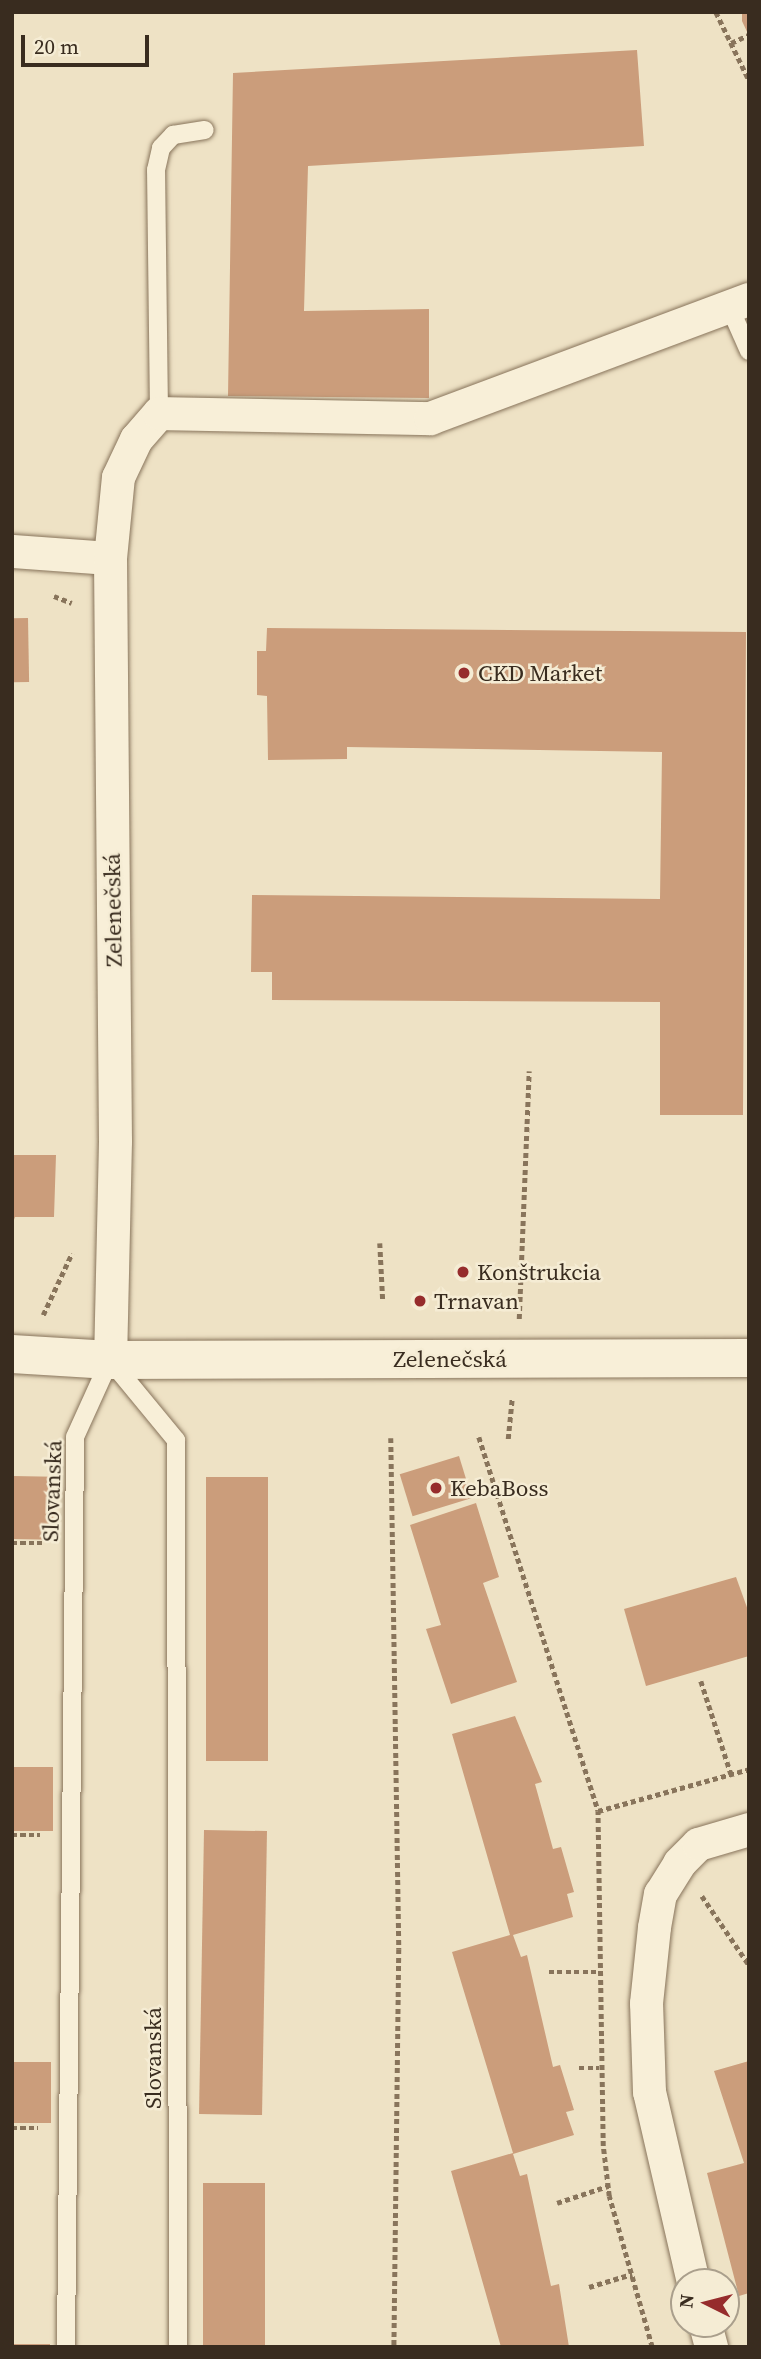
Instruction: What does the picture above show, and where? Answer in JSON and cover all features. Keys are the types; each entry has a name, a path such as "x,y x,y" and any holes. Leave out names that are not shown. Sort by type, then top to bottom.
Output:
{"street":[{"path":"159,413 430,418 740,304"},
{"name":"Zelenečská","path":"110,1360 115,1141 110,558 118,477 136,439 159,413"},
{"path":"12,551 110,558"},
{"name":"Zelenečská","path":"12,1354 110,1360 749,1358"},
{"path":"691,2268 649,2092 646,2003 660,1894 679,1863 698,1844 749,1829"}],"lane":[{"path":"159,413 156,170 161,148 173,135 205,130"},
{"path":"740,304 749,352"},
{"name":"Slovanská","path":"66,2347 75,1437 110,1360 176,1440 178,2347"}],"path":[{"path":"716,12 749,80"},
{"path":"731,43 748,35"},
{"path":"49,596 85,610"},
{"path":"508,1439 515,1359 529,1071"},
{"path":"380,1243 383,1302"},
{"path":"479,1437 598,1811"},
{"path":"391,1438 399,1949 394,2347"},
{"path":"12,1543 59,1543"},
{"path":"701,1681 731,1774"},
{"path":"12,1835 47,1835"},
{"path":"679,1863 749,1965"},
{"path":"549,1972 599,1972"},
{"path":"579,2068 599,2068"},
{"path":"557,2203 608,2186"},
{"path":"589,2287 632,2274"}],"building":[{"path":"742,12 749,12 749,36 742,21"},
{"path":"637,50 644,146 308,166 304,311 429,309 429,398 228,396 233,73"},
{"path":"12,618 28,618 29,682 13,682"},
{"path":"267,628 746,632 743,1115 660,1115 660,1002 272,1000 272,972 251,972 252,895 660,899 662,752 347,747 347,759 268,760 267,696 257,695 257,651 266,651"},
{"path":"12,1155 56,1155 54,1217 15,1217 12,1225"},
{"path":"459,1456 472,1498 413,1516 400,1474"},
{"path":"12,1476 54,1477 53,1540 12,1539"},
{"path":"206,1477 268,1477 268,1761 206,1761"},
{"path":"476,1503 499,1577 483,1583 517,1682 451,1704 426,1629 441,1625 410,1525"},
{"path":"736,1577 749,1613 749,1656 646,1686 624,1609"},
{"path":"515,1716 542,1782 535,1784 553,1849 561,1847 574,1892 567,1894 573,1917 513,1935 521,1957 527,1955 553,2067 560,2065 574,2110 566,2112 574,2135 513,2154 520,2176 527,2174 551,2286 559,2284 569,2347 501,2347 451,2171 513,2153 452,1952 510,1935 452,1734"},
{"path":"12,1767 53,1767 53,1831 12,1831"},
{"path":"204,1830 267,1831 262,2115 199,2114"},
{"path":"749,2061 749,2293 740,2296 740,2268 732,2268 707,2173 744,2163 714,2071"},
{"path":"12,2062 51,2062 51,2123 12,2123"},
{"path":"203,2183 265,2183 265,2347 203,2347"},
{"path":"12,2344 50,2344 50,2347 12,2347"}],"place":[{"name":"CKD Market","path":"464,673"},
{"name":"Konštrukcia","path":"463,1272"},
{"name":"Trnavan","path":"420,1301"},
{"name":"KebaBoss","path":"436,1488"}]}
